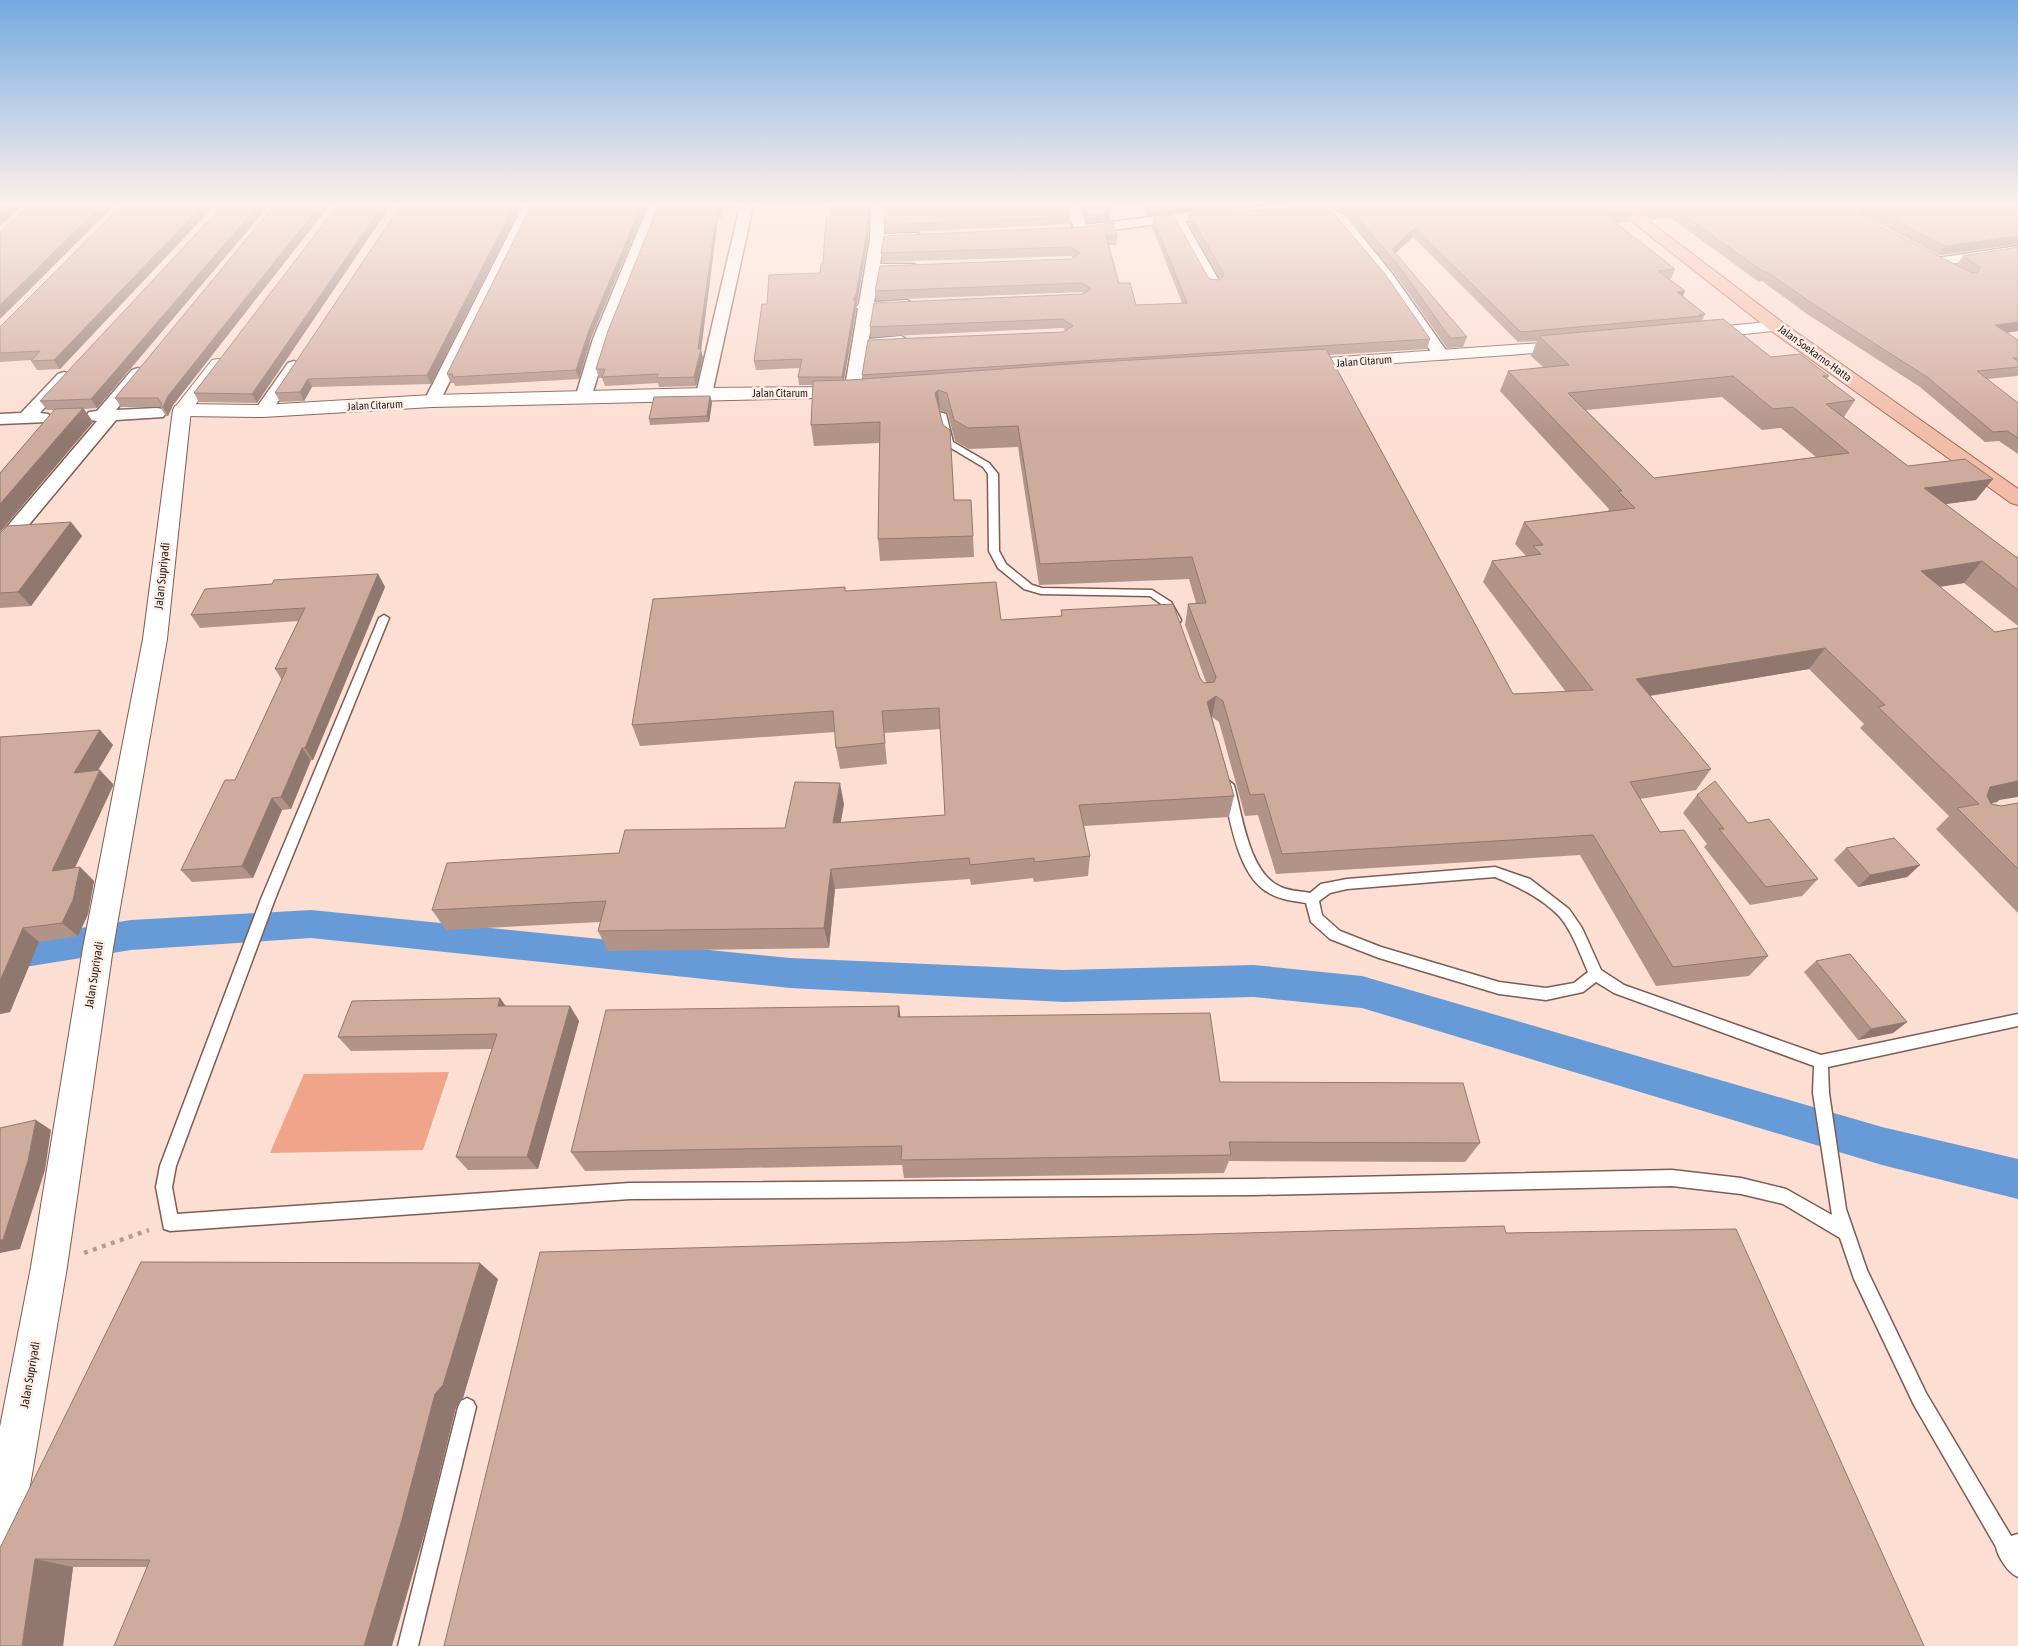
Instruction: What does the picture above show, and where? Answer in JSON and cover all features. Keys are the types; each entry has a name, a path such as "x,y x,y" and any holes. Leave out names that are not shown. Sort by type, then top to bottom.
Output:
{"main road":[{"name":"Jalan Soekarno-Hatta","path":"1714,279 1776,326 2018,499"}],"street":[{"path":"432,401 493,279"},
{"path":"582,398 601,339 626,279"},
{"path":"704,394 730,279"},
{"path":"852,393 869,279"},
{"path":"1211,279 1214,284"},
{"path":"1389,279 1442,356"},
{"path":"864,307 924,304"},
{"path":"1680,335 1776,326"},
{"path":"859,344 915,341"},
{"name":"Jalan Citarum","path":"1279,366 1593,344"},
{"path":"170,412 230,348"},
{"path":"263,411 302,354"},
{"path":"0,547 148,362"},
{"path":"25,419 72,368"},
{"name":"Jalan Citarum","path":"0,419 170,412 263,411 432,401 704,394 852,393 871,391"},
{"name":"Jalan Supriyadi","path":"0,1539 49,1267 98,948 155,639 170,412"}],"lane":[{"path":"942,414 949,443 986,465 993,474 994,551 1002,566 1034,590 1152,593 1164,598 1171,607 1181,634"},
{"path":"384,618 268,899 168,1166 164,1187 170,1223 630,1191 1244,1187 1672,1178 1741,1186 1786,1197 1845,1232"},
{"path":"1224,770 1247,854 1257,877 1272,890 1312,899"},
{"path":"1312,899 1326,888 1347,884 1464,873 1495,872 1526,883 1564,913 1577,932 1596,974 1619,989 1821,1062 2018,1020"},
{"path":"1312,899 1316,918 1335,935 1378,952 1499,988 1546,994 1578,988 1596,974"},
{"path":"1821,1062 1821,1093 1838,1209 1860,1273 1878,1315 1916,1390 2012,1546 2018,1567"},
{"path":"408,1646 466,1407"}],"path":[{"path":"49,1267 114,1240 170,1223"}],"shaded area":[{"path":"449,1072 423,1150 270,1153 304,1074"}],"building":[{"path":"0,279 27,279 0,305"},
{"path":"48,279 132,279 54,360 31,361 40,351 0,353 0,327"},
{"path":"154,279 195,279 91,399 40,401"},
{"path":"214,279 261,279 168,396 163,407 160,407 162,404 158,398 115,398"},
{"path":"281,279 332,279 252,394 194,393"},
{"path":"352,279 476,279 427,375 308,379 300,392 275,393"},
{"path":"495,279 611,279 589,330 576,370 452,377 453,374 447,374"},
{"path":"629,279 708,279 698,349 701,349 694,377 657,378 658,374 602,377 605,369 596,369 608,331"},
{"path":"769,279 859,279 856,295 853,299 855,302 842,377 798,377 802,359 754,361 762,304 767,304"},
{"path":"877,279 1118,279 1119,283 1130,283 1136,305 1187,303 1177,279 1388,279 1430,339 862,375 868,340 1063,332 1073,326 1063,319 870,327 874,303 1083,294 1091,289 1082,283 875,291"},
{"path":"1408,279 1417,279 1467,337 1450,338"},
{"path":"1467,279 1669,279 1685,291 1677,292 1705,314 1699,315 1702,316 1521,332"},
{"path":"1777,279 2018,279 2018,322 1995,325 2018,340 2018,358 2013,358 2018,361 2018,367 1977,371 2018,403 2018,438 2007,431 1993,432 1927,377"},
{"path":"1723,319 1771,357 1800,354 1829,376 1823,376 1855,400 1826,404 1908,466 1965,459 1993,479 1924,488 2018,557 2018,590 1982,561 1921,571 1995,632 2018,628 2018,781 1990,787 1987,796 1991,804 2001,806 2018,803 2018,869 1957,808 1979,804 1878,707 1885,705 1825,648 1636,679 1711,769 1630,782 1660,832 1684,830 1768,956 1673,967 1593,835 1282,854 1264,794 1250,795 1223,701 1216,696 1207,702 1234,796 1079,805 1090,856 1034,862 1034,858 970,865 969,858 831,869 824,928 598,931 606,901 432,910 447,863 619,853 625,830 785,828 795,782 840,783 833,823 945,815 939,708 882,711 885,743 836,748 833,711 632,725 653,599 845,587 845,591 996,582 1001,620 1062,616 1061,610 1173,604 1200,678 1204,683 1214,682 1216,677 1188,604 1206,603 1192,557 1040,564 1018,426 968,428 954,420 947,393 938,390 935,393 943,425 950,430 954,500 971,500 973,536 878,539 880,422 811,425 813,381 1326,349 1513,694 1593,690 1492,561 1541,554 1533,546 1543,545 1524,522 1635,508 1618,491 1622,491 1508,371 1569,365 1539,336","holes":["1733,376 1773,409 1793,407 1849,453 1654,478 1568,393"]},
{"path":"710,396 707,416 649,419 654,397"},
{"path":"83,408 0,504 0,473 55,409"},
{"path":"71,522 18,592 0,593 0,533 7,526"},
{"path":"378,574 305,748 302,748 281,797 272,798 242,866 181,870 225,780 235,780 287,668 275,669 305,608 191,615 205,589 272,584 274,580"},
{"path":"100,730 74,773 100,770 52,871 80,867 73,900 62,923 23,928 0,981 0,737"},
{"path":"1715,781 1748,823 1769,819 1818,879 1766,887 1719,829 1724,829 1697,795"},
{"path":"1894,838 1920,865 1870,875 1846,848"},
{"path":"1850,954 1907,1022 1871,1029 1816,961"},
{"path":"500,998 498,1006 570,1006 527,1157 456,1157 497,1034 338,1037 352,1001"},
{"path":"899,1006 898,1017 1210,1013 1220,1082 1463,1083 1480,1143 1229,1142 1231,1155 901,1160 902,1146 571,1152 606,1010"},
{"path":"36,1120 28,1161 3,1240 0,1240 0,1128"},
{"path":"1504,1226 1506,1233 1736,1229 1924,1646 444,1646 540,1252"},
{"path":"141,1262 480,1263 443,1385 435,1394 401,1523 364,1646 114,1646 150,1560 35,1559 22,1646 0,1646 0,1548"}],"waterway":[{"path":"0,956 131,935 311,924 790,973 1064,986 1254,981 1362,992 1882,1146 2018,1179"}]}
